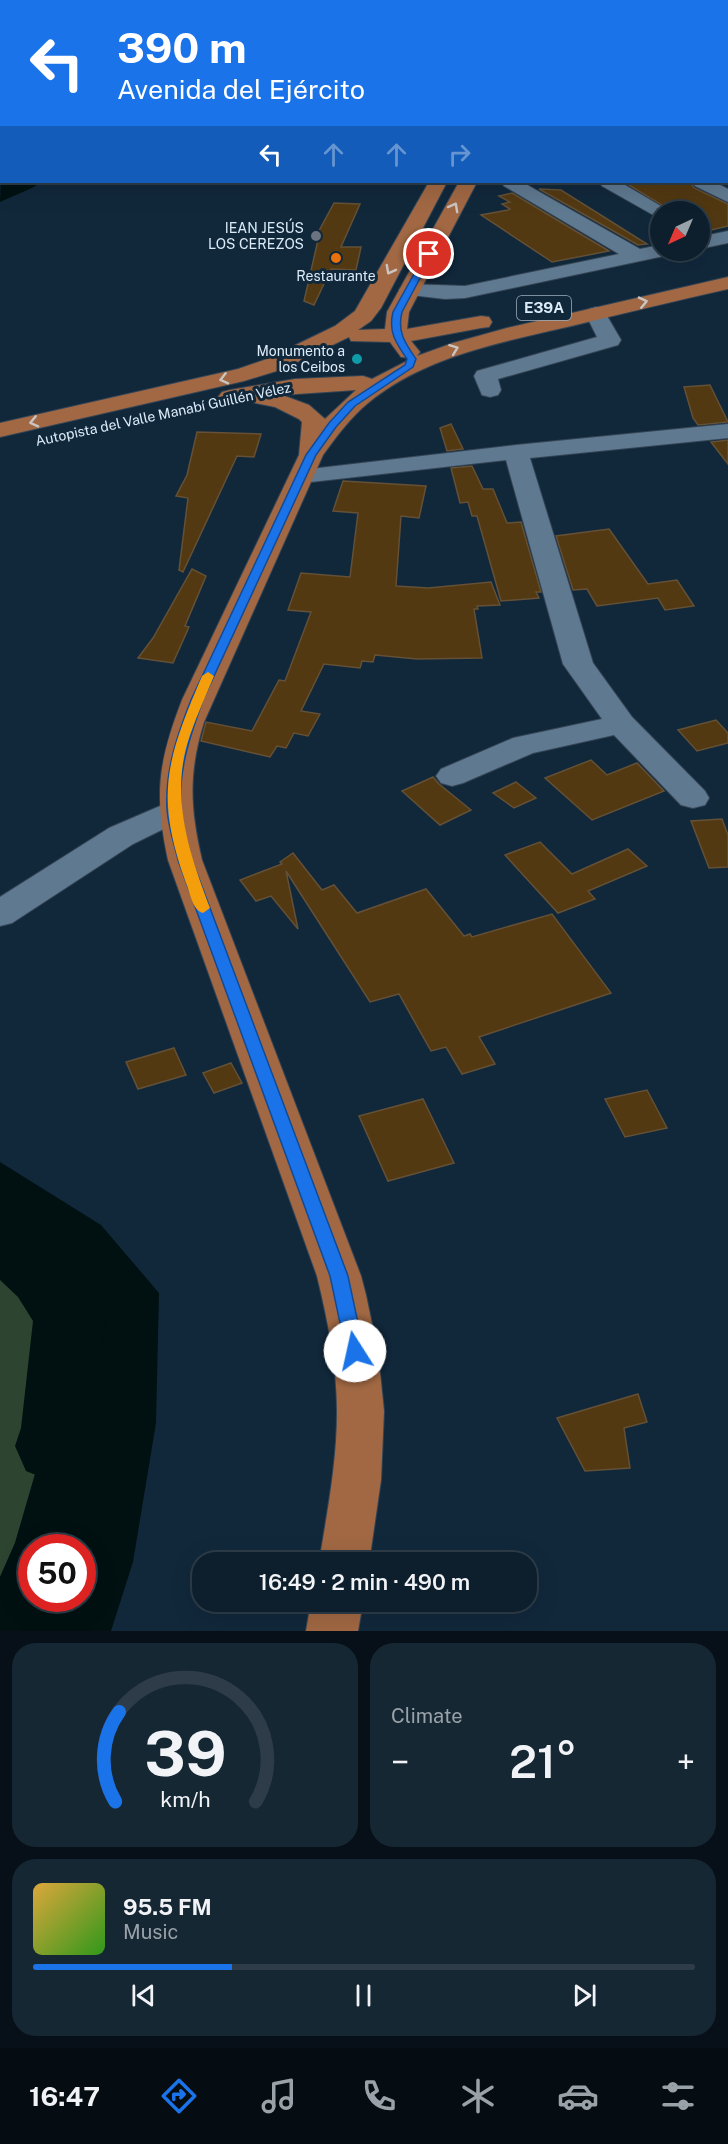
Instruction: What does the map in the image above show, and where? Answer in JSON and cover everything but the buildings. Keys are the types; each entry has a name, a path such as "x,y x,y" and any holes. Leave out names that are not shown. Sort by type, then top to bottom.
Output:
{"main road":[{"path":"307,466 322,408 302,361 304,355 317,343 343,331 370,308 437,183"},
{"path":"402,354 396,320 407,295 467,183"},
{"name":"E39A","path":"402,354 481,322 728,265"},
{"name":"E39A","path":"402,354 463,346 728,283"},
{"path":"407,295 411,310 428,318 453,322 481,322"},
{"path":"317,343 329,339 359,336 394,342 402,354"},
{"name":"Autopista del Valle Manabí Guillén Vélez","path":"0,430 244,374 275,364 317,343"},
{"path":"346,1552 357,1483 360,1430 358,1370 349,1314 339,1276 185,860 174,811 176,761 190,718 307,466 333,425 352,404 372,389 402,354"},
{"name":"Autopista del Valle Manabí Guillén Vélez","path":"0,448 267,390 310,376 363,383 384,380 402,354"},
{"path":"210,402 251,398 284,402 296,407 314,420 307,466"},
{"path":"332,1631 335,1612"}],"street":[{"path":"512,183 637,256"},
{"path":"610,183 650,205"},
{"path":"703,183 728,196"},
{"name":"E39A","path":"407,295 465,292 650,253"},
{"path":"490,390 485,376 610,340 596,313"},
{"path":"307,466 516,452 728,431"},
{"path":"516,452 578,664 621,724 693,798"},
{"path":"452,776 524,745 621,724"},
{"path":"0,914 121,836 174,811"}],"green space":[{"path":"0,1251 13,1262 67,1364 15,1543 0,1577"}],"shaded area":[{"path":"1,183 39,183 34,187 0,202"},
{"path":"0,1162 101,1225 159,1293 156,1423 133,1562 111,1631 0,1631 0,1577 15,1543 67,1364 13,1262 0,1251"}],"waterway":[{"path":"0,1238 43,1276 69,1317 59,1428 53,1446"}],"slow traffic":[{"path":"203,908 185,860 178,832 174,811 174,784 176,761 183,736 208,676"}],"place":[{"name":"IEAN JESÚS LOS CEREZOS","path":"316,236"},
{"name":"Restaurante","path":"336,258"},
{"name":"Monumento a los Ceibos","path":"357,359"}],"route":[{"path":"355,1351 349,1314 339,1276 185,860 174,811 174,784 176,761 197,700 311,455 352,404 409,367 412,359 396,336 396,320 429,254"}]}
